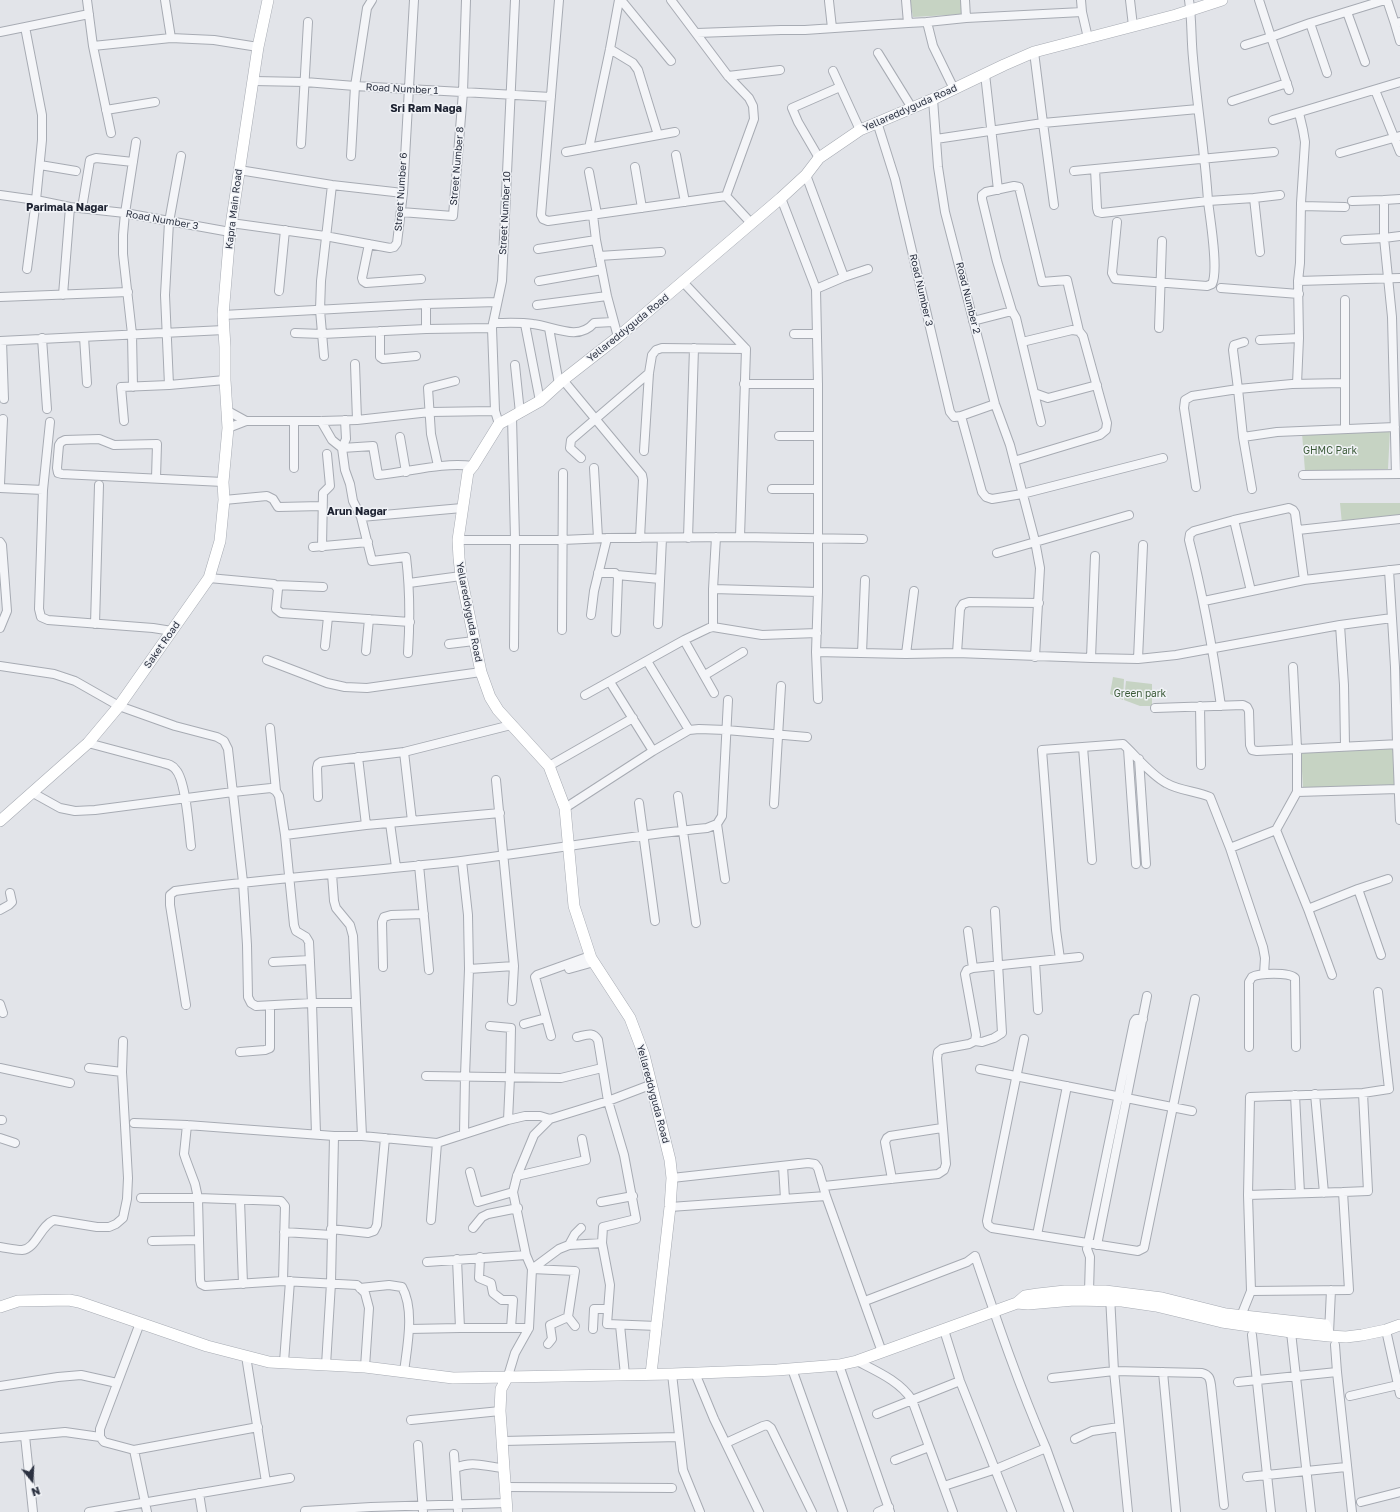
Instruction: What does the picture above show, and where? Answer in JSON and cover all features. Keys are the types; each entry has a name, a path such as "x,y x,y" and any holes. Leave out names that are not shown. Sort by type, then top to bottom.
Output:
{"street":[{"path":"87,0 93,46 111,133"},
{"path":"164,0 171,38"},
{"name":"Kapra Main Road","path":"227,420 223,315 230,227 254,81 258,46 268,0"},
{"path":"351,156 356,86 367,8 372,0"},
{"name":"Street Number 6","path":"285,230 390,248 397,244 403,193 414,0"},
{"name":"Street Number 8","path":"401,212 453,216 463,92 466,0"},
{"name":"Street Number 10","path":"499,424 495,411 492,325 502,281 515,0"},
{"path":"559,0 541,215 543,219 548,221 726,196"},
{"path":"589,148 620,0"},
{"path":"620,0 671,61"},
{"path":"671,0 698,33 728,76 749,98 753,106 754,118 726,196"},
{"path":"906,0 908,23"},
{"path":"965,0 966,18"},
{"path":"1081,0 1088,38"},
{"path":"1130,0 1133,26"},
{"name":"Yellareddyguda Road","path":"651,1374 670,1207 672,1178 670,1160 650,1085 644,1055 630,1018 592,959 574,906 567,845 565,808 549,766 498,710 490,697 481,672 461,576 458,540 468,472 499,424 540,401 561,382 618,337 781,198 806,175 818,158 860,130 933,99 1034,52 1133,26 1190,5 1222,0"},
{"path":"1232,101 1288,87 1259,0"},
{"path":"1245,45 1386,0 1397,23 1400,41"},
{"path":"829,1 832,28"},
{"path":"1117,222 1113,277 1115,279 1207,286 1212,284 1215,279 1214,256 1205,158 1192,57 1190,5"},
{"path":"698,33 805,30 966,18 1082,12"},
{"path":"1347,12 1365,62"},
{"path":"0,32 89,14"},
{"path":"301,144 308,22"},
{"path":"927,22 933,46 954,89"},
{"path":"1310,23 1327,74"},
{"path":"25,27 42,116 40,165 27,269"},
{"path":"93,46 171,38 214,40 258,46"},
{"path":"610,49 633,63 638,70 658,135"},
{"path":"1034,52 1054,205"},
{"path":"878,53 912,108"},
{"path":"728,76 780,70"},
{"path":"833,71 860,130"},
{"path":"985,74 998,190"},
{"name":"Road Number 1","path":"254,81 305,82 551,97"},
{"path":"1273,120 1400,82"},
{"path":"818,158 792,108 840,88"},
{"path":"1374,90 1397,137 1400,152"},
{"name":"Road Number 2","path":"933,99 938,167 945,212 995,404 1010,445 1035,541 1040,568 1036,657"},
{"path":"106,110 155,102"},
{"path":"936,139 1043,123 1198,109"},
{"path":"1297,384 1299,338 1298,281 1305,142 1299,113"},
{"name":"Road Number 3","path":"877,122 895,179 950,412 954,416 961,416"},
{"path":"566,152 674,132"},
{"path":"1340,153 1397,137"},
{"path":"133,387 132,334 123,254 125,213 136,142"},
{"path":"1074,171 1274,152"},
{"path":"169,385 165,295 169,222 181,156"},
{"path":"676,156 684,202"},
{"path":"82,208 90,160 96,158 133,162"},
{"path":"40,165 76,172"},
{"path":"635,167 642,208"},
{"path":"1095,169 1097,208 1098,212 1102,213 1280,195"},
{"path":"239,170 332,185 403,193"},
{"path":"589,172 595,214 596,240 607,296 618,337"},
{"path":"806,175 844,277"},
{"path":"324,356 320,310 321,281 332,185"},
{"path":"1014,461 1100,435 1106,430 1107,423 1083,336 1079,331 1067,280 1042,282 1018,188 1014,186 986,192 982,195 982,199 997,262 1012,311 1016,318 1041,422"},
{"name":"Road Number 3","path":"0,195 70,207 125,213 169,222 285,230"},
{"path":"726,196 751,223"},
{"path":"781,198 816,289 818,384 818,592 816,652 818,700"},
{"path":"1254,198 1260,252"},
{"path":"1352,201 1400,198"},
{"path":"1304,475 1398,474 1395,427 1397,394 1396,316 1389,279 1384,238 1384,200"},
{"path":"1301,206 1345,207"},
{"path":"63,295 70,207"},
{"path":"279,291 285,230"},
{"path":"1345,240 1400,236"},
{"path":"538,249 596,240"},
{"path":"1159,328 1162,241"},
{"path":"369,244 362,278 366,283 421,278"},
{"path":"599,256 661,252"},
{"path":"816,289 868,269"},
{"path":"539,281 602,270"},
{"path":"1298,281 1400,278"},
{"path":"683,282 746,349 740,537"},
{"path":"1221,288 1299,294"},
{"path":"0,297 128,292"},
{"path":"537,305 607,296"},
{"path":"1345,300 1345,428"},
{"path":"223,315 426,304 497,302"},
{"path":"426,304 426,329"},
{"path":"973,321 1012,311"},
{"path":"295,333 322,334 526,324 567,332 582,332 590,328 594,323 613,322"},
{"path":"526,324 540,401"},
{"path":"549,328 561,382 642,475 640,538"},
{"path":"4,399 1,341 224,330"},
{"path":"1022,342 1072,330 1079,331"},
{"path":"380,331 380,357 383,359 416,356"},
{"path":"794,334 817,334"},
{"path":"84,337 87,383"},
{"path":"42,338 47,409"},
{"path":"1260,340 1299,338"},
{"path":"1244,342 1234,345 1232,350 1243,437 1252,489"},
{"path":"644,451 649,373 652,355 656,350 662,348 746,349"},
{"path":"688,538 694,348"},
{"path":"355,364 357,420"},
{"path":"514,647 515,365"},
{"path":"581,458 570,448 571,440 649,373"},
{"path":"124,421 121,387 169,385 225,380"},
{"path":"438,466 431,434 428,388 455,381"},
{"path":"1196,487 1184,408 1185,400 1192,396 1238,389 1297,384 1345,383"},
{"path":"744,384 818,384"},
{"path":"1034,393 1048,398 1097,385"},
{"path":"995,404 961,416 982,492 986,497 992,499 1022,494 1163,458"},
{"path":"227,420 321,422 357,420 430,412 495,411"},
{"path":"0,484 3,419"},
{"path":"227,420 246,420"},
{"name":"Saket Road","path":"0,821 88,743 119,706 209,578 220,541 224,500 223,482 227,420"},
{"path":"345,420 346,439 342,448 345,470 350,484 353,501 362,517 372,561 406,557 409,583 410,622 408,653"},
{"path":"294,421 294,468"},
{"path":"50,422 42,490 39,609 41,617 48,620 153,628 172,631"},
{"path":"321,422 332,440 342,448 373,446 378,475 458,464 473,466"},
{"path":"1243,437 1277,432 1395,427"},
{"path":"779,436 818,436"},
{"path":"400,437 406,472"},
{"path":"156,478 157,444 114,445 99,439 65,440 59,445 57,468 58,473 62,474 223,482"},
{"path":"327,454 330,486 323,493 317,547 368,542"},
{"path":"594,468 598,538"},
{"path":"562,630 563,473"},
{"path":"95,624 99,485"},
{"path":"0,488 42,490"},
{"path":"772,489 818,489"},
{"path":"224,500 267,496 273,499 278,507 322,506"},
{"path":"362,517 462,508"},
{"path":"1221,706 1213,648 1204,601 1189,540 1190,534 1194,531 1234,520 1289,508 1295,513 1304,580"},
{"path":"997,553 1129,515"},
{"path":"1298,530 1400,519"},
{"path":"1234,520 1251,591"},
{"path":"709,628 716,537"},
{"path":"458,540 562,540 598,538 716,537 862,539"},
{"path":"591,615 598,573 607,538"},
{"path":"658,624 662,538"},
{"path":"0,542 2,545 7,611 0,628"},
{"path":"1138,659 1143,545"},
{"path":"1091,658 1095,556"},
{"path":"1204,601 1304,580 1400,569"},
{"path":"1389,570 1392,618 1398,666 1398,789 1400,820"},
{"path":"598,573 615,573 617,575 660,579"},
{"path":"616,632 617,575"},
{"path":"409,583 461,576"},
{"path":"209,578 276,585 323,587"},
{"path":"862,652 866,580"},
{"path":"276,585 278,590 276,609 279,612 328,617 410,622"},
{"path":"713,589 818,592"},
{"path":"906,654 914,591"},
{"path":"957,654 960,609 962,604 970,602 1039,603"},
{"path":"325,646 328,617"},
{"path":"816,652 1138,659 1176,655 1340,625 1392,618"},
{"path":"366,651 369,619"},
{"path":"1340,625 1344,685 1345,746"},
{"path":"585,695 684,640 709,628 762,635 817,633"},
{"path":"684,640 714,693"},
{"path":"449,644 474,641"},
{"path":"705,675 743,652"},
{"path":"268,660 327,683 345,687 367,688 481,672"},
{"path":"647,661 689,730"},
{"path":"0,666 54,674 75,682 119,706 175,726 217,737 224,741 228,749 243,882 247,945 248,997 251,1003 256,1006 312,1003 356,1003"},
{"path":"1230,848 1276,830 1296,795 1297,748 1293,667"},
{"path":"610,682 653,750"},
{"path":"774,804 781,686"},
{"path":"725,880 718,824 722,816 728,700"},
{"path":"1155,708 1243,705 1247,707 1249,711 1250,745 1252,750 1257,751 1398,744"},
{"path":"1200,706 1202,765"},
{"path":"549,766 633,718"},
{"path":"318,797 317,768 318,764 322,762 404,752 509,723"},
{"path":"270,728 276,790 279,796 285,835 294,925 296,931 306,937 309,942 316,1134"},
{"path":"565,808 653,750 689,730 726,730 807,737"},
{"path":"88,743 172,766 177,770 181,779 185,798 191,846"},
{"path":"1060,959 1056,930 1042,750 1123,744 1165,783 1185,791 1203,794 1210,797 1230,848 1263,947 1265,958 1264,974"},
{"path":"1083,747 1092,860"},
{"path":"1128,749 1136,864"},
{"path":"404,752 412,821"},
{"path":"358,757 366,825"},
{"path":"1139,759 1146,864"},
{"path":"496,780 514,966 512,1001"},
{"path":"33,793 60,808 75,811 94,810 271,788 276,790"},
{"path":"1296,795 1398,789"},
{"path":"678,796 696,923"},
{"path":"639,803 642,836 655,921"},
{"path":"285,835 366,825 500,813"},
{"path":"390,823 396,867"},
{"path":"186,1005 170,905 170,895 175,891 243,882 419,865 504,855 567,845 707,828 718,824"},
{"path":"1276,830 1308,909 1332,975"},
{"path":"1134,839 1144,838"},
{"path":"462,860 468,915 469,969 464,1134"},
{"path":"419,865 429,970"},
{"path":"332,874 336,908 350,925 353,936 362,1136"},
{"path":"1308,909 1388,879"},
{"path":"1358,889 1382,955"},
{"path":"0,910 12,902 10,893"},
{"path":"824,1186 938,1174 944,1170 946,1164 937,1058 938,1052 942,1049 969,1044 975,1041 982,1042 994,1038 1002,1033 995,911"},
{"path":"383,967 382,922 384,917 391,915 424,914"},
{"path":"968,930 973,968"},
{"path":"975,1041 976,1036 965,974 967,970 973,968 1078,957"},
{"path":"551,1036 535,977 558,968 592,959"},
{"path":"273,962 310,960"},
{"path":"1035,962 1038,1010"},
{"path":"469,969 514,966"},
{"path":"1249,1047 1249,982 1252,977 1264,974 1291,975 1295,978 1296,1048"},
{"path":"1240,1320 1251,1291 1248,1195 1250,1097 1363,1093 1389,1089 1378,992"},
{"path":"1089,1291 1090,1257 1087,1249 1088,1243 1122,1097 1143,1019 1147,996"},
{"path":"1024,1039 987,1221 988,1225 992,1228 1138,1252 1144,1248 1195,1000"},
{"path":"0,1004 3,1013"},
{"path":"240,1052 265,1050 270,1048 270,1006"},
{"path":"524,1024 546,1018"},
{"path":"490,1026 510,1028 508,1120"},
{"path":"577,1037 591,1034 596,1035 598,1040 608,1101 624,1155 633,1196 636,1219 603,1227 602,1243 610,1285 607,1324 657,1326"},
{"path":"0,1247 22,1250 30,1248 45,1226 54,1220 97,1227 110,1227 123,1218 127,1199 128,1178 122,1072 123,1041"},
{"path":"0,1068 70,1083"},
{"path":"89,1068 122,1072"},
{"path":"426,1076 561,1078 602,1068"},
{"path":"980,1069 1192,1111"},
{"path":"305,1511 423,1508 507,1508 500,1410 501,1390 508,1376 515,1353 529,1328 532,1269 526,1254 518,1208 513,1192 516,1176 534,1135 550,1120 608,1101 650,1085"},
{"path":"1037,1235 1066,1086"},
{"path":"1248,1195 1368,1191 1363,1093"},
{"path":"1315,1094 1324,1193"},
{"path":"1295,1095 1300,1193"},
{"path":"1090,1257 1097,1245 1122,1097"},
{"path":"134,1123 187,1125 334,1136 362,1136 437,1143 525,1116 540,1116 550,1120"},
{"path":"187,1125 184,1154 195,1184 198,1198 201,1284 205,1286 286,1281 357,1285 364,1293 369,1308 365,1367"},
{"path":"892,1179 885,1142 887,1138 942,1128"},
{"path":"326,1365 331,1283 334,1136"},
{"path":"0,1138 15,1143"},
{"path":"284,1232 368,1233 374,1231 377,1226 385,1138"},
{"path":"516,1176 586,1160 582,1139"},
{"path":"431,1220 437,1143"},
{"path":"672,1178 808,1163 815,1164 818,1168 826,1196 865,1301 882,1352"},
{"path":"783,1166 785,1199"},
{"path":"470,1172 478,1202 513,1192"},
{"path":"1251,1291 1349,1290 1343,1192"},
{"path":"601,1202 633,1196"},
{"path":"670,1207 826,1196"},
{"path":"141,1198 198,1198 281,1201 284,1206 286,1281 284,1362"},
{"path":"240,1200 242,1284"},
{"path":"473,1228 482,1217 488,1214 518,1208"},
{"path":"569,1245 575,1234 581,1228"},
{"path":"152,1241 199,1240"},
{"path":"532,1269 559,1249 569,1245 602,1243"},
{"path":"427,1262 526,1254"},
{"path":"865,1301 967,1262 975,1256 994,1312 1069,1512"},
{"path":"480,1257 478,1278 490,1284 493,1293 502,1300 513,1300 512,1328"},
{"path":"457,1259 460,1328"},
{"path":"532,1269 575,1271 568,1317 575,1326"},
{"path":"360,1288 389,1285 402,1287 406,1295 409,1329 404,1372"},
{"path":"1331,1290 1332,1341 1337,1372 1352,1512"},
{"path":"0,1307 18,1301 69,1300 207,1346 269,1362 365,1367 453,1378 672,1374 777,1370 839,1365 857,1361 994,1312 1017,1303 1025,1296 1089,1291 1110,1296"},
{"path":"1110,1296 1114,1371 1128,1512"},
{"path":"1017,1303 1028,1304 1110,1296 1162,1298 1215,1311 1240,1320 1332,1341 1386,1330 1400,1325"},
{"path":"593,1329 594,1309 608,1309"},
{"path":"548,1344 552,1339 550,1325 568,1317"},
{"path":"1240,1320 1325,1325 1332,1341"},
{"path":"140,1323 100,1429 100,1437 104,1442 134,1450 258,1427"},
{"path":"620,1325 625,1375"},
{"path":"409,1329 529,1328"},
{"path":"944,1330 960,1381 1012,1512"},
{"path":"1386,1330 1400,1394"},
{"path":"1291,1332 1311,1512"},
{"path":"1252,1335 1271,1512"},
{"path":"246,1356 266,1482"},
{"path":"857,1361 890,1379 907,1393 912,1400 953,1512"},
{"path":"839,1365 889,1510 878,1512"},
{"path":"792,1369 843,1512"},
{"path":"1052,1378 1114,1371 1207,1374 1210,1377 1224,1505"},
{"path":"1163,1372 1176,1511"},
{"path":"1238,1382 1337,1372"},
{"path":"695,1373 759,1512"},
{"path":"672,1374 683,1470 700,1512"},
{"path":"0,1386 58,1377 81,1376 117,1383"},
{"path":"877,1414 960,1381"},
{"path":"1350,1396 1398,1381"},
{"path":"411,1420 500,1410"},
{"path":"726,1443 763,1426 767,1425 771,1428 812,1512"},
{"path":"1075,1439 1092,1431 1119,1427"},
{"path":"0,1438 65,1432 100,1437"},
{"path":"25,1436 33,1512"},
{"path":"503,1441 679,1437"},
{"path":"418,1445 423,1508"},
{"path":"895,1460 929,1447"},
{"path":"944,1486 996,1469 1046,1448"},
{"path":"134,1450 147,1512"},
{"path":"454,1454 458,1508"},
{"path":"455,1468 466,1464 476,1464 488,1467 504,1468"},
{"path":"1247,1477 1346,1467"},
{"path":"93,1512 290,1478"},
{"path":"505,1487 672,1488"},
{"path":"1361,1502 1400,1492"},
{"path":"199,1494 202,1512"}],"green space":[{"path":"910,0 965,0 966,14 913,17"},
{"name":"GHMC Park","path":"1390,430 1388,469 1305,471 1302,433"},
{"path":"1340,503 1400,503 1400,516 1342,524"},
{"path":"1113,677 1124,679 1123,700 1110,694"},
{"name":"Green park","path":"1126,681 1152,684 1152,706 1140,706 1124,700"},
{"path":"1394,747 1395,786 1303,789 1301,753"}],"district":[{"name":"Sri Ram Naga","path":"426,109"},
{"name":"Parimala Nagar","path":"67,208"},
{"name":"Arun Nagar","path":"357,512"}]}
